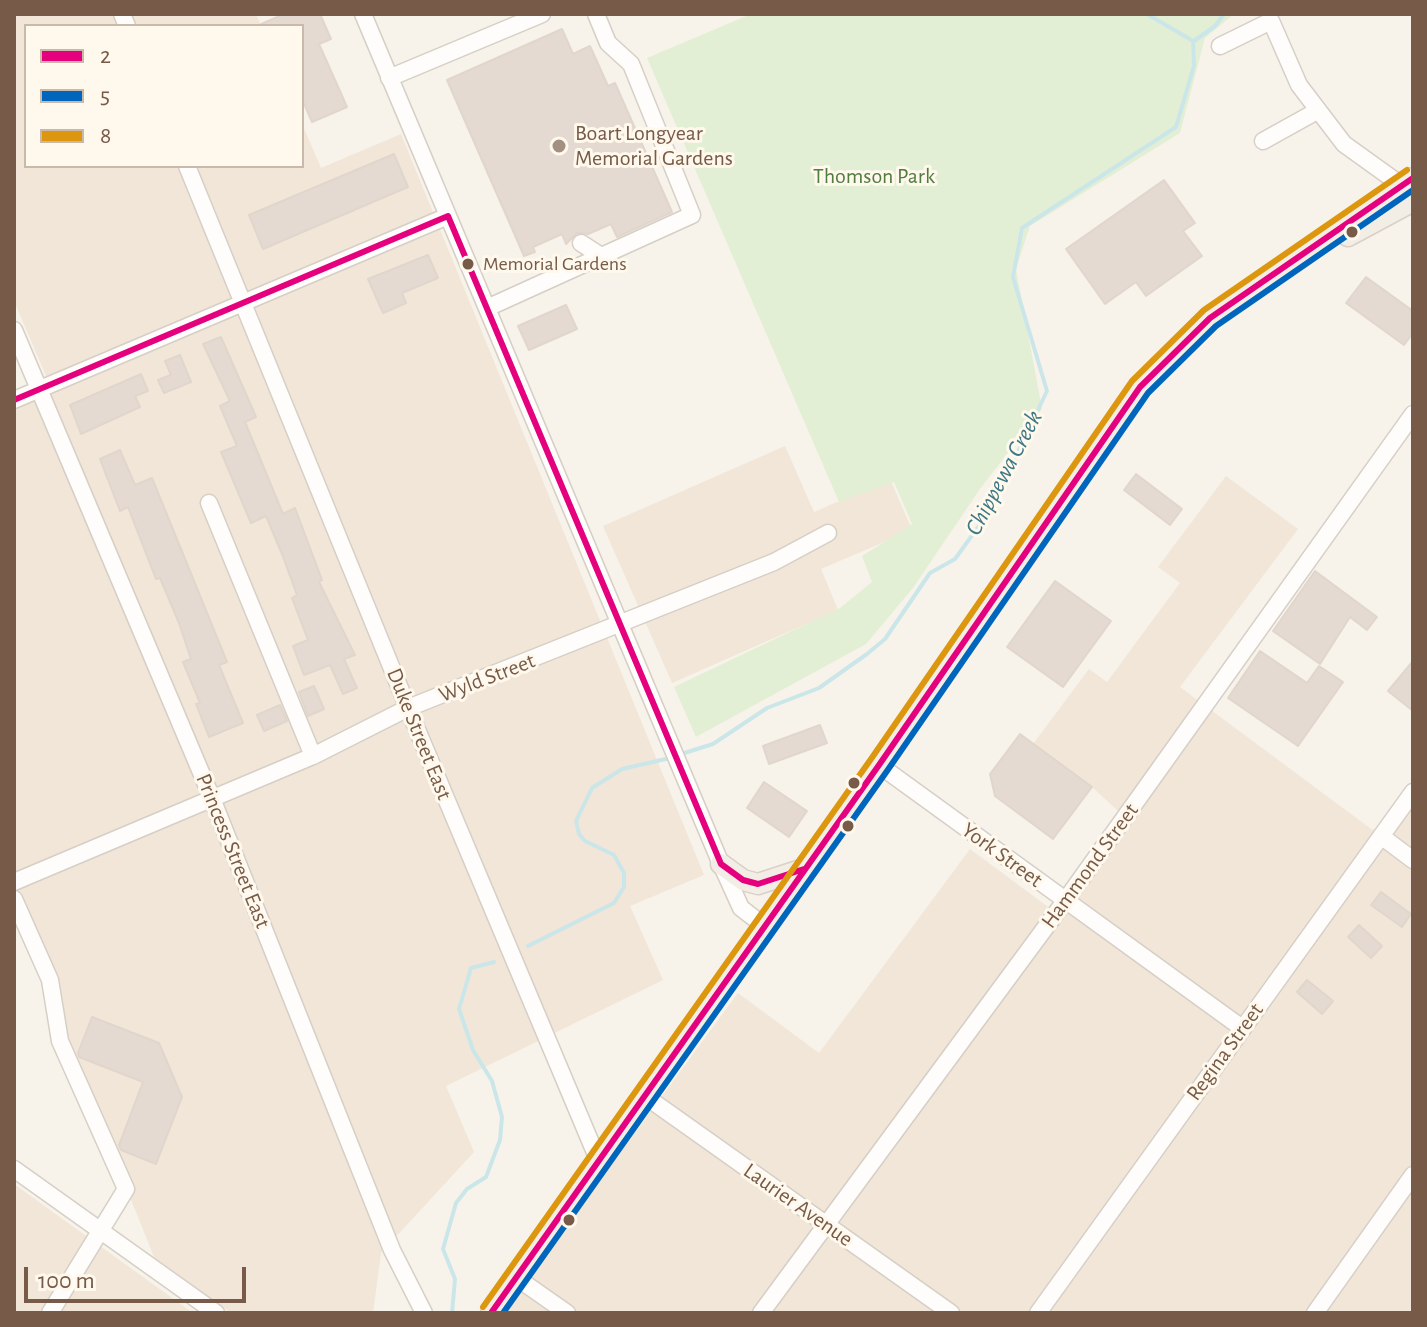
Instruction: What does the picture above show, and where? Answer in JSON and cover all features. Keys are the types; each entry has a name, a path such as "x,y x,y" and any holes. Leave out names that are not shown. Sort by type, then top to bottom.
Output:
{"main road":[{"path":"491,1313 879,765 1072,480 1140,387 1210,318 1410,189"},
{"path":"721,864 743,880 758,884 804,869"}],"street":[{"path":"363,14 721,864 741,908 763,925"},
{"path":"389,78 542,14"},
{"path":"487,308 692,215 631,64 608,43 596,14"},
{"path":"1220,46 1271,21 1299,85 1344,144 1410,189"},
{"path":"1263,141 1317,111"},
{"name":"Duke Street East","path":"188,168 246,303 408,708 599,1162"},
{"path":"14,400 448,216"},
{"path":"581,243 601,256"},
{"name":"Princess Street East","path":"14,330 211,796 392,1250 424,1313"},
{"name":"Hammond Street","path":"761,1313 1065,901 1413,414"},
{"path":"209,503 313,756"},
{"name":"Wyld Street","path":"14,882 211,796 313,756 408,708 774,562 828,533"},
{"name":"York Street","path":"879,765 1242,1028"},
{"name":"Regina Street","path":"1038,1313 1413,792"},
{"path":"1381,836 1413,860"},
{"path":"14,899 50,980 60,1041 126,1189 50,1313"},
{"name":"Laurier Avenue","path":"645,1096 951,1313"},
{"path":"14,1169 216,1313"},
{"path":"1315,1313 1413,1175"},
{"path":"517,1278 567,1313"}],"shaded area":[{"path":"14,14 256,14 260,24 24,24 24,168 304,168 304,129 321,168 401,134 704,875 630,906 663,980 446,1086 474,1152 381,1253 373,1313 231,1313 154,1257 14,908 14,409 53,392 14,301"},
{"path":"785,446 814,512 890,479 912,530 821,569 838,610 672,683 603,526"},
{"path":"1226,476 1298,529 1180,687 1382,837 1413,795 1413,1313 502,1313 738,993 819,1053 970,849 1059,915 1129,821 1092,787 1030,748 1089,669 1107,682 1180,583 1158,567"},
{"path":"14,1184 193,1313 14,1313"}],"green space":[{"name":"Thomson Park","path":"751,14 1234,14 1205,38 1180,133 1030,226 1016,269 1042,409 980,489 913,588 866,644 696,737 674,687 840,608 872,582 862,556 912,524 894,482 839,502 647,58"}],"building":[{"path":"284,14 320,14 331,39 319,44 347,107 312,122 304,104 304,24 262,24"},
{"name":"Boart Longyear Memorial Gardens","path":"562,29 573,54 590,46 608,86 615,83 672,212 617,237 611,224 588,234 577,233 566,244 562,234 533,247 535,252 524,256 447,80"},
{"path":"394,154 408,187 263,249 249,215"},
{"path":"1164,180 1195,223 1183,231 1202,256 1146,296 1136,282 1105,304 1066,249"},
{"path":"428,255 438,278 402,293 406,303 383,313 368,279"},
{"path":"1366,277 1413,311 1413,333 1404,345 1346,303"},
{"path":"566,305 577,329 529,350 518,326"},
{"path":"221,337 256,417 245,422 283,514 295,508 322,580 319,582 355,655 344,659 357,688 343,694 330,665 304,675 293,646 308,640 292,598 297,595 282,554 266,516 251,523 221,452 237,446 220,406 230,401 203,344"},
{"path":"180,355 191,382 164,393 158,380 171,375 165,361"},
{"path":"141,374 148,391 135,396 140,407 81,434 70,405"},
{"path":"120,450 135,485 152,478 227,662 219,665 243,723 209,737 196,704 200,703 183,662 191,659 179,623 160,578 156,579 128,507 120,511 100,459"},
{"path":"1136,474 1182,509 1170,525 1124,490"},
{"path":"1315,571 1377,617 1367,630 1350,617 1320,664 1273,631"},
{"path":"1055,581 1111,621 1063,687 1007,647"},
{"path":"1260,651 1307,683 1319,666 1343,682 1298,746 1228,698"},
{"path":"1413,661 1413,711 1388,691"},
{"path":"314,686 324,709 308,716 299,692"},
{"path":"280,705 287,721 264,731 257,715"},
{"path":"820,725 827,743 769,764 763,746"},
{"path":"1020,734 1092,787 1053,839 995,796 990,774"},
{"path":"764,782 807,811 789,837 747,808"},
{"path":"1381,892 1411,914 1402,927 1371,905"},
{"path":"1359,925 1382,946 1371,958 1348,937"},
{"path":"1307,980 1333,1001 1322,1014 1297,992"},
{"path":"92,1017 159,1043 182,1097 156,1164 121,1150 119,1145 143,1082 79,1057"}],"waterway":[{"name":"Chippewa Creek","path":"678,755 713,744 767,708 819,688 867,654 885,639 930,573 955,559 989,512 1047,391 1013,277 1022,228 1176,127 1194,66 1193,41 1147,14"},
{"path":"1194,41 1215,26 1224,14"},
{"name":"Chippewa Creek","path":"528,946 614,903 624,887 624,873 614,855 585,841 579,834 576,821 592,788 622,769 670,758"},
{"name":"Chippewa Creek","path":"452,1313 455,1279 443,1249 456,1203 467,1189 486,1177 500,1140 502,1117 492,1081 473,1050 459,1009 471,968 494,962"}],"transit line":[{"name":"8","path":"483,1307 871,759 1132,381 1204,310 1407,170"},
{"name":"2","path":"491,1313 879,765 1140,387 1210,318 1413,178"},
{"name":"5","path":"503,1313 887,771 1148,393 1216,326 1413,190"},
{"name":"2","path":"14,400 448,216 721,864 743,880 758,884 804,869"}],"place":[{"name":"Boart Longyear Memorial Gardens","path":"559,146"},
{"name":"Memorial Gardens","path":"468,264"}]}
